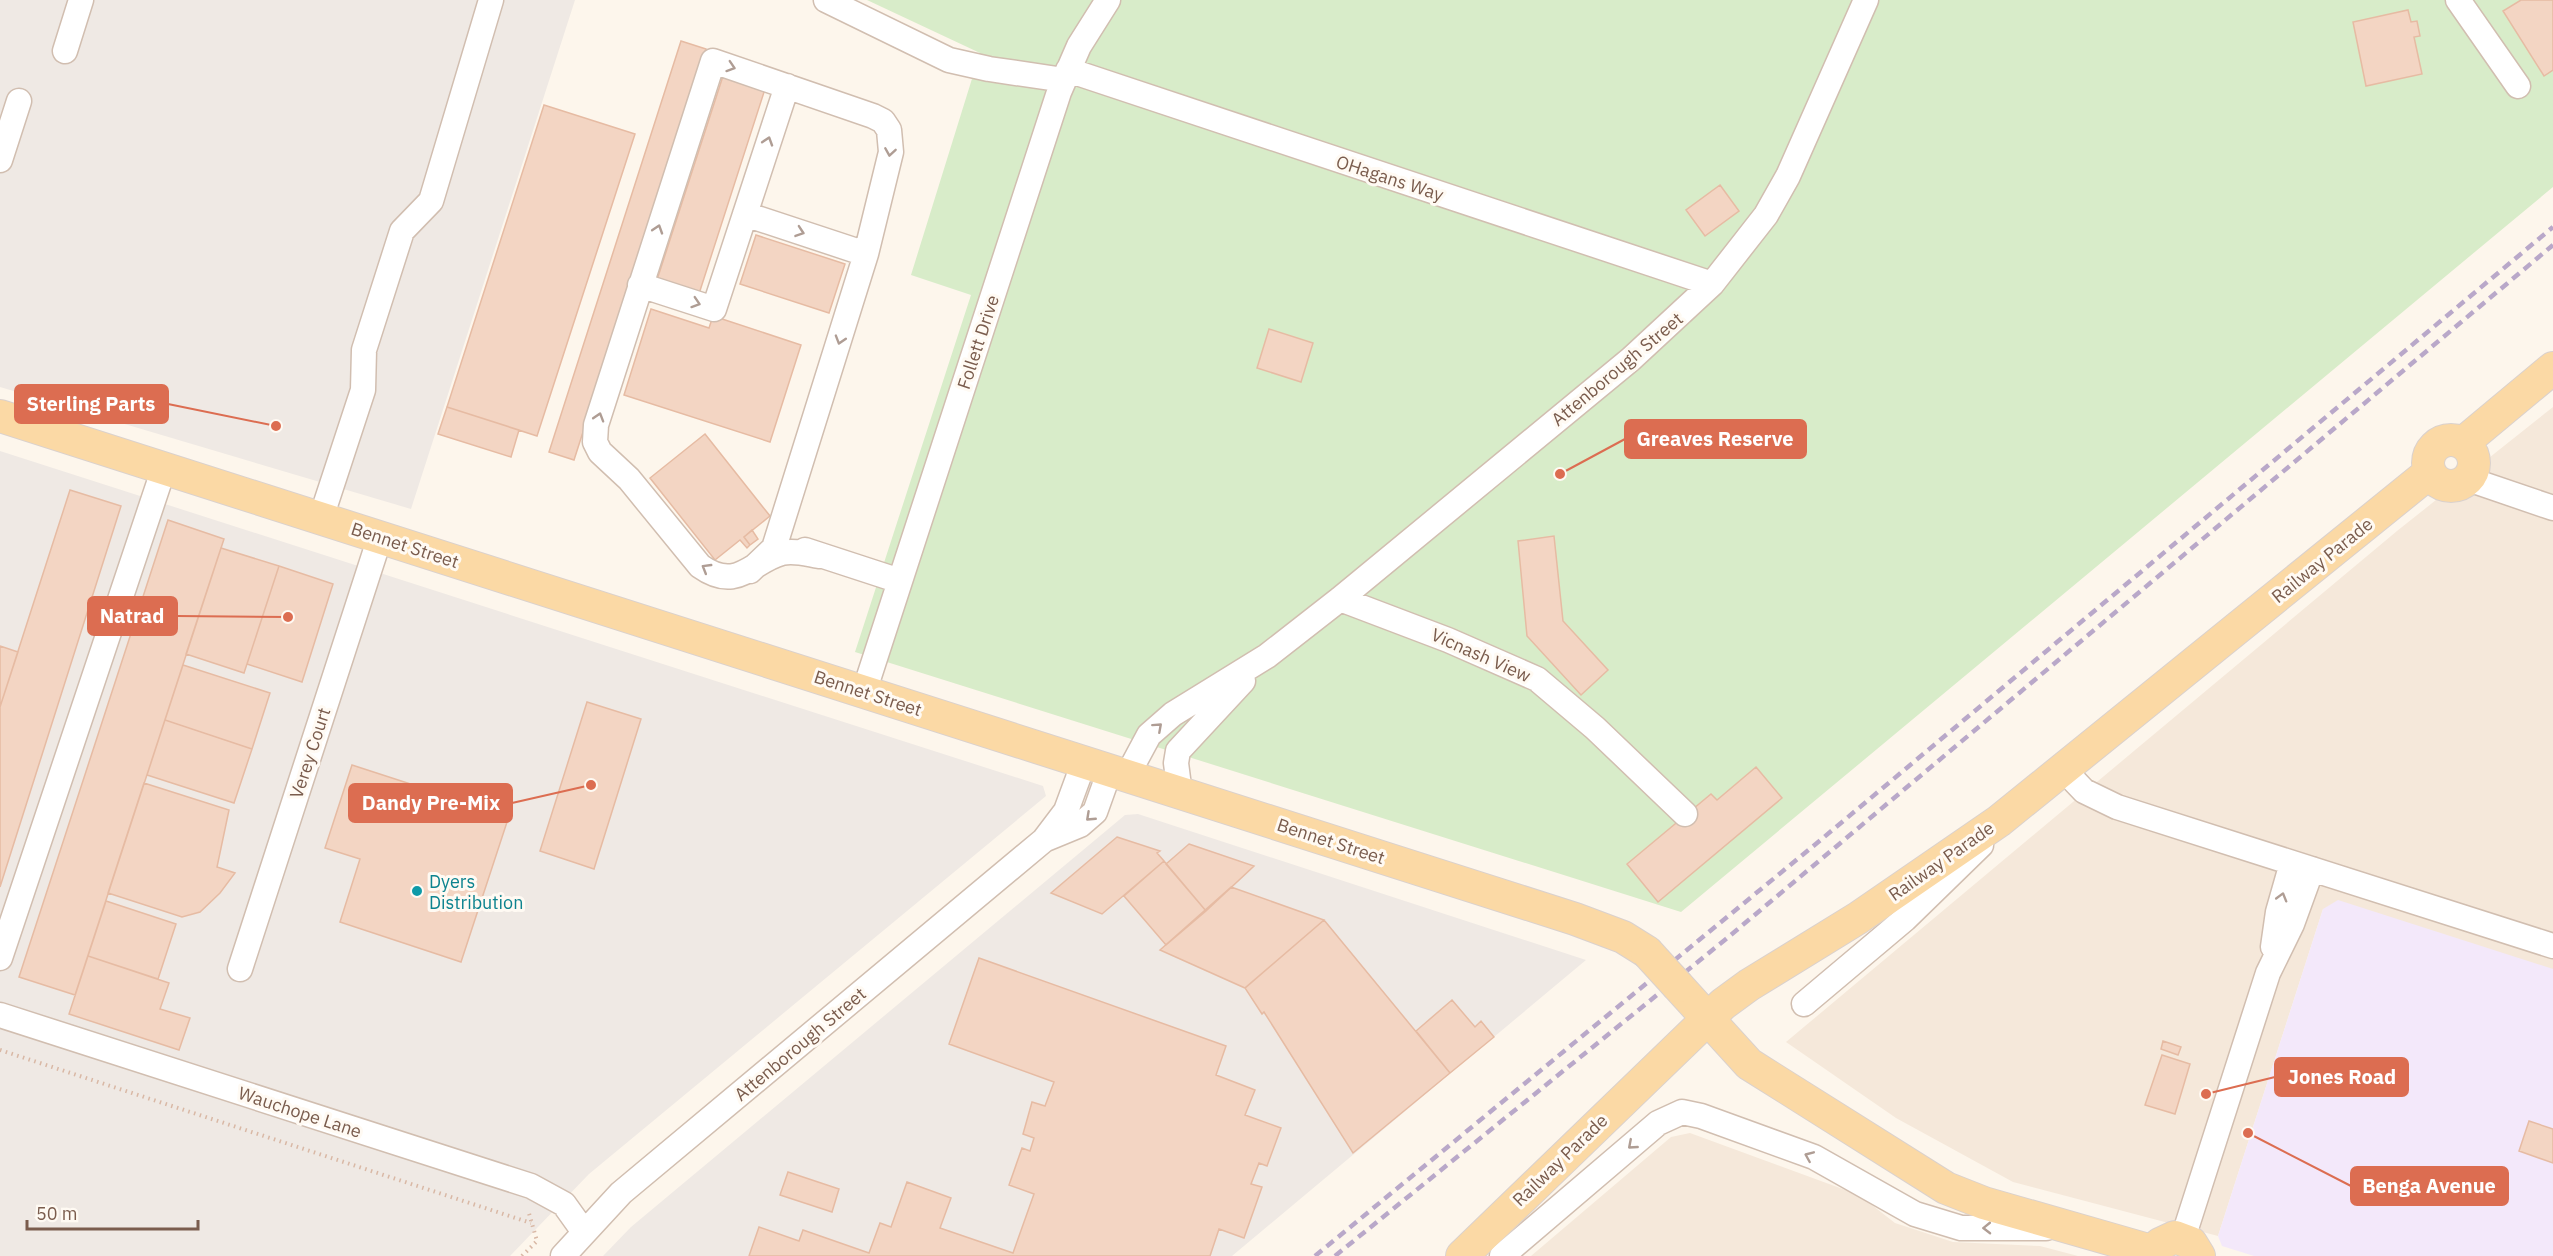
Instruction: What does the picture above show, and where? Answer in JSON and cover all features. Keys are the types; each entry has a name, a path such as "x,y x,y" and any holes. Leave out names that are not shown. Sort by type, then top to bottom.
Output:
{"main road":[{"path":"2463,443 2553,368"},
{"name":"Bennet Street","path":"0,416 1575,919 1623,937 1647,952 1730,1047 1755,1069 1941,1185 1974,1200 2154,1254"},
{"path":"2449,440 2463,443 2468,447 2474,460 2474,467 2468,479 2462,484 2446,486 2439,484 2429,473 2428,458 2435,446 2449,440"},
{"name":"Railway Parade","path":"1461,1256 1706,1018 1749,985 1940,864 2023,802 2429,473"},
{"path":"2154,1254 2167,1239 2191,1247"}],"street":[{"path":"64,51 81,0"},
{"path":"321,518 363,390 364,350 402,231 431,201 491,0"},
{"name":"OHagans Way","path":"825,0 949,60 989,69 1066,75 1712,284"},
{"name":"Follett Drive","path":"864,692 1066,75 1089,30 1108,0"},
{"name":"Attenborough Street","path":"563,1256 630,1186 1044,840 1080,825 1093,815 1098,809 1107,769 1142,746 1156,728 1173,714 1267,656 1340,599 1631,359 1712,284 1766,215 1788,176 1866,0"},
{"path":"2458,0 2518,86"},
{"path":"750,571 773,552 866,255 891,152 889,130 883,121 713,61 596,425 595,442 600,452 638,488 700,566 712,573 728,576 741,575 750,571 783,553 819,556"},
{"path":"640,285 714,309 787,86"},
{"path":"0,160 19,101"},
{"path":"745,214 866,255"},
{"path":"0,958 164,468"},
{"path":"2468,479 2553,508"},
{"path":"789,503 788,519 793,534 803,548 819,556 900,581"},
{"name":"Verey Court","path":"240,969 380,537"},
{"name":"Vicnash View","path":"1340,599 1448,640 1537,679 1595,728 1685,814"},
{"name":"Attenborough Street","path":"1180,794 1176,763 1180,748 1267,656"},
{"path":"2064,770 2084,791 2106,802 2553,946"},
{"path":"1804,1004 1927,900 2023,802"},
{"path":"2191,1247 2268,973 2278,912 2302,866"},
{"name":"Wauchope Lane","path":"0,1015 549,1194 564,1204 584,1232"},
{"path":"1502,1256 1658,1123 1682,1112 1701,1116 1809,1155 1868,1186 1905,1210 1958,1227 2066,1227"}],"path":[{"path":"0,1050 531,1223"},
{"path":"519,1183 537,1241 522,1256"}],"shaded area":[{"path":"0,0 575,0 411,509 0,387"},
{"path":"2553,407 2553,972 2323,909 2218,1236 2013,1182 1896,1118 1786,1042 2397,531"},
{"path":"0,451 1043,786 1046,796 589,1174 510,1256 0,1256"},
{"path":"1138,814 1586,960 1232,1256 603,1256 631,1227 1125,815"},
{"path":"2338,900 2553,969 2553,1256 2254,1256 2222,1246 2218,1236 2323,909"},
{"path":"1690,1133 1859,1195 1895,1223 1953,1242 2040,1246 2078,1256 1531,1256 1671,1137"}],"green space":[{"path":"867,0 2553,0 2553,187 1681,912 855,652 971,295 911,275 980,53"}],"building":[{"path":"2521,0 2553,0 2553,70 2544,76 2503,11"},
{"path":"2408,10 2411,22 2417,21 2420,36 2414,37 2422,74 2366,86 2353,22"},
{"path":"681,41 706,49 574,460 549,452"},
{"path":"723,76 765,89 697,300 655,286"},
{"path":"544,105 635,134 537,436 447,407"},
{"path":"1720,185 1739,211 1705,236 1686,210"},
{"path":"756,235 845,264 829,313 740,284"},
{"path":"651,309 709,328 713,316 801,345 770,442 624,395"},
{"path":"1269,329 1313,343 1301,382 1257,368"},
{"path":"447,407 519,430 511,457 438,434"},
{"path":"705,434 770,516 744,537 750,545 747,548 740,540 715,560 650,478"},
{"path":"70,490 121,506 0,887 0,707"},
{"path":"168,520 224,539 75,995 19,977"},
{"path":"752,530 758,539 750,545 744,537"},
{"path":"1554,536 1563,621 1608,670 1581,695 1527,636 1518,541"},
{"path":"221,548 279,566 244,673 186,654"},
{"path":"279,566 333,584 302,682 247,664"},
{"path":"0,646 18,652 0,707"},
{"path":"183,665 270,693 252,749 165,720"},
{"path":"587,702 641,719 594,869 540,851"},
{"path":"165,720 252,749 234,803 147,775"},
{"name":"Dyers Distribution","path":"352,765 509,816 461,962 340,922 360,859 325,848"},
{"path":"1756,767 1782,798 1658,902 1627,864 1711,794 1717,800"},
{"path":"144,783 229,810 217,867 235,873 220,893 200,912 182,917 108,893"},
{"path":"1117,837 1160,851 1157,853 1164,861 1102,914 1051,893"},
{"path":"1189,844 1254,866 1206,911 1166,864"},
{"path":"1164,861 1206,911 1166,945 1124,896"},
{"path":"1231,887 1324,920 1245,988 1160,950"},
{"path":"106,901 176,924 158,979 88,956"},
{"path":"1324,920 1450,1073 1353,1153 1264,1012 1262,1014 1245,988"},
{"path":"88,956 169,983 160,1009 190,1018 179,1050 69,1014"},
{"path":"979,958 1226,1046 1216,1075 1255,1090 1245,1115 1281,1128 1267,1166 1259,1163 1251,1184 1262,1187 1244,1238 1219,1229 1210,1256 749,1256 759,1227 799,1241 803,1230 869,1253 880,1223 891,1227 907,1182 951,1198 940,1228 1013,1253 1034,1194 1009,1185 1022,1148 1030,1151 1034,1138 1023,1134 1032,1102 1045,1106 1054,1082 949,1044"},
{"path":"1452,1000 1475,1027 1481,1021 1494,1037 1450,1073 1416,1031"},
{"path":"2163,1041 2181,1047 2178,1055 2161,1049"},
{"path":"2162,1055 2190,1064 2175,1114 2145,1105"},
{"path":"2529,1121 2553,1129 2553,1163 2519,1151"},
{"path":"788,1172 839,1189 832,1212 780,1195"}],"railway":[{"path":"1315,1256 1817,843 2553,227"},
{"path":"1335,1256 1726,939 2553,245"}],"place":[{"name":"Sterling Parts","path":"276,426"},
{"name":"Greaves Reserve","path":"1560,474"},
{"name":"Natrad","path":"288,617"},
{"name":"Dandy Pre-Mix","path":"591,785"},
{"name":"Dyers Distribution","path":"417,891"},
{"name":"Jones Road","path":"2206,1094"},
{"name":"Benga Avenue","path":"2248,1133"}]}
